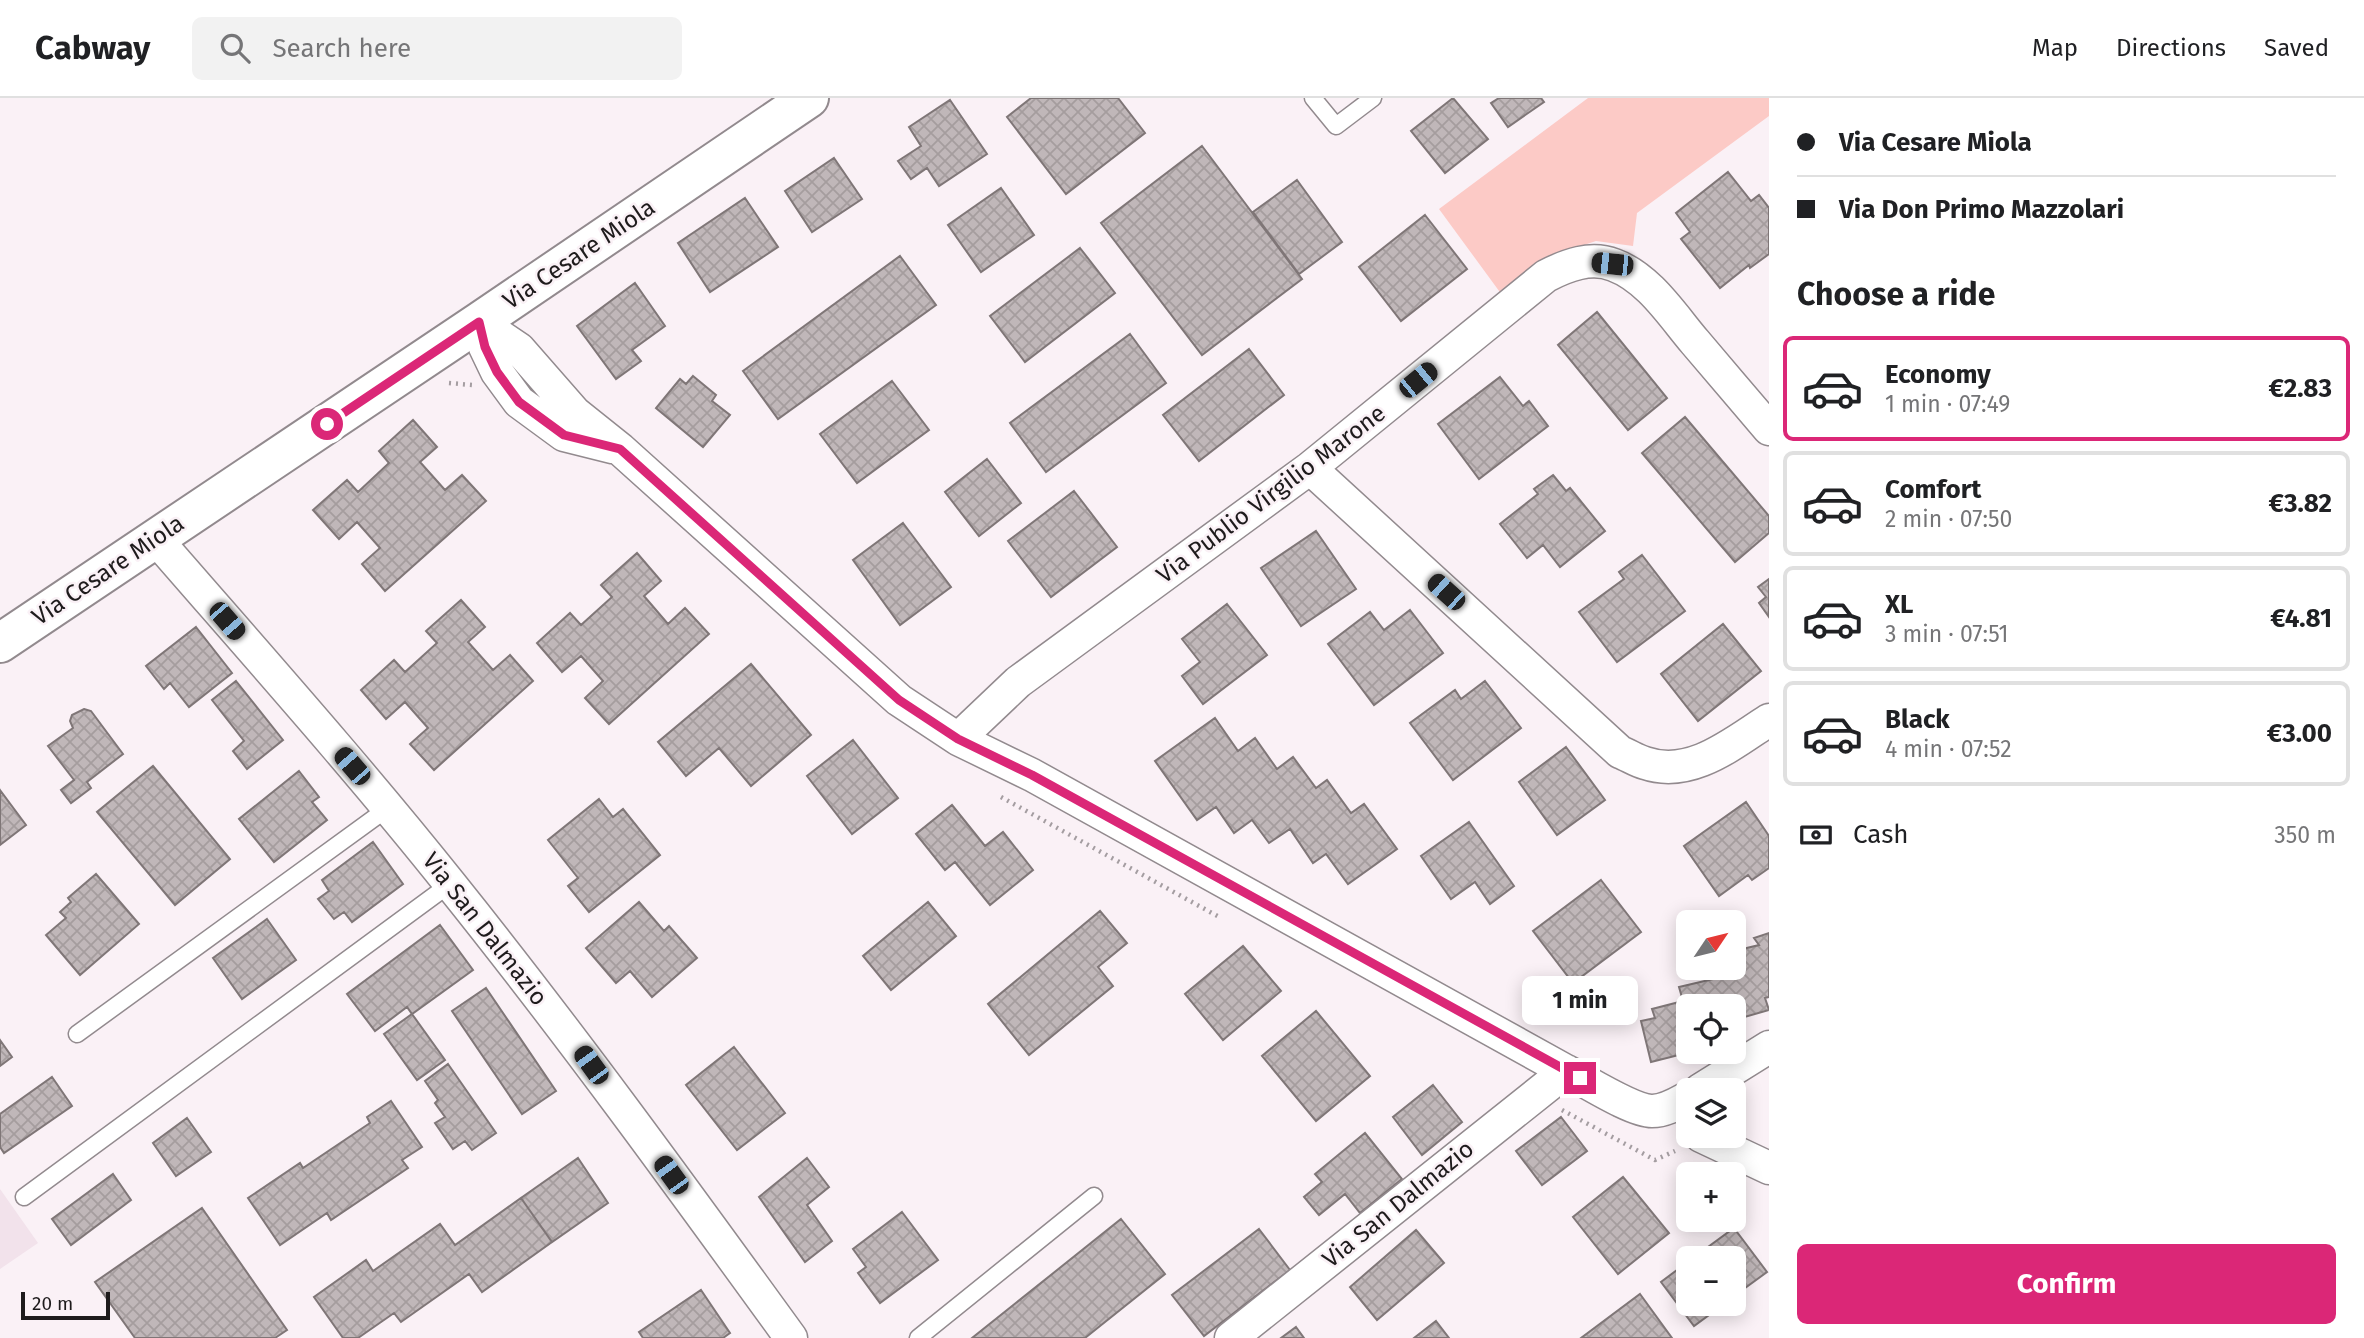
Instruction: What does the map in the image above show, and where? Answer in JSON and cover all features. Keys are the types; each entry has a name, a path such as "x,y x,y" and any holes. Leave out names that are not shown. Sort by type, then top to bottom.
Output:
{"street":[{"name":"Via Cesare Miola","path":"0,643 809,98"},
{"name":"Via Publio Virgilio Marone","path":"958,739 1018,682 1310,468 1546,276 1568,265 1591,261 1612,264 1635,276 1657,296 1769,429"},
{"path":"479,322 485,347 497,372 519,402 564,435 620,449 899,700 958,739 1032,775 1566,1071 1638,1108 1676,1117"},
{"path":"1310,468 1620,752 1647,764 1686,766 1720,752 1769,720"},
{"name":"Via San Dalmazio","path":"156,538 388,808 575,1043 781,1335"},
{"path":"1719,1078 1769,1047"},
{"name":"Via San Dalmazio","path":"1231,1338 1566,1071"},
{"path":"1735,1148 1769,1168"}],"lane":[{"path":"1313,98 1336,126 1373,98"},
{"path":"78,1034 388,808"},
{"path":"24,1197 450,884"},
{"path":"918,1338 1094,1196"}],"path":[{"path":"413,366 422,381 477,386"},
{"path":"989,790 1226,920"},
{"path":"1539,1091 1546,1102 1655,1160 1674,1152 1676,1147"}],"shaded area":[{"path":"1588,98 1769,98 1769,116 1637,213 1633,246 1596,241 1557,254 1502,295 1439,209"},
{"path":"0,1189 38,1243 0,1269"}],"building":[{"path":"1031,98 1118,98 1145,133 1066,194 1007,117"},
{"path":"1453,98 1488,139 1445,173 1411,131"},
{"path":"1499,98 1541,98 1544,102 1508,127 1491,103"},
{"path":"950,100 987,154 939,186 927,168 911,179 898,161 921,146 909,127"},
{"path":"1202,146 1302,279 1202,355 1101,223"},
{"path":"834,158 862,199 812,232 785,191"},
{"path":"1728,172 1751,201 1759,195 1769,208 1769,254 1750,268 1749,265 1720,288 1681,239 1690,232 1676,213"},
{"path":"1297,180 1342,242 1299,274 1253,212"},
{"path":"1001,188 1034,235 981,272 948,225"},
{"path":"745,198 778,247 710,292 678,243"},
{"path":"1425,215 1467,269 1401,321 1359,267"},
{"path":"1080,248 1115,293 1025,362 990,316"},
{"path":"900,256 936,305 778,419 743,371"},
{"path":"635,283 665,326 632,350 641,361 616,379 577,326"},
{"path":"1597,312 1667,398 1628,430 1558,345"},
{"path":"1130,334 1166,383 1046,472 1010,423"},
{"path":"1249,349 1284,395 1199,461 1163,415"},
{"path":"693,376 716,395 712,401 730,415 703,447 656,408 680,379 686,384"},
{"path":"1500,377 1523,406 1529,401 1548,426 1479,479 1438,424"},
{"path":"892,381 929,430 857,483 820,434"},
{"path":"1685,417 1769,516 1769,533 1735,562 1642,453"},
{"path":"413,420 437,447 420,462 445,490 462,475 486,501 385,591 362,564 380,548 357,522 339,539 313,510 347,480 358,492 389,463 379,451"},
{"path":"987,459 1021,503 979,536 945,492"},
{"path":"1553,475 1566,491 1570,488 1605,531 1560,567 1543,545 1527,558 1500,524 1538,494 1534,489"},
{"path":"1074,491 1117,547 1051,597 1008,541"},
{"path":"903,523 951,587 900,625 853,560"},
{"path":"1316,531 1356,589 1301,626 1261,568"},
{"path":"637,553 661,581 644,596 668,624 685,608 709,634 609,724 585,698 603,681 581,656 562,672 537,643 570,613 581,625 612,597 601,585"},
{"path":"1642,555 1685,611 1617,662 1579,612 1624,579 1619,572"},
{"path":"1769,579 1769,617 1759,603 1766,597 1758,587"},
{"path":"461,600 485,627 468,642 493,670 510,655 533,681 434,770 410,744 428,728 405,702 386,719 361,690 394,660 405,672 437,643 426,631"},
{"path":"1227,604 1267,655 1203,704 1182,676 1200,662 1182,639"},
{"path":"1410,610 1443,653 1374,705 1328,644 1370,612 1384,630"},
{"path":"1723,624 1761,671 1698,721 1661,674"},
{"path":"196,627 232,673 189,707 170,683 164,689 146,666"},
{"path":"751,664 811,735 751,786 719,748 686,776 658,742"},
{"path":"236,681 283,740 247,769 233,751 244,741 212,700"},
{"path":"1485,681 1521,728 1453,780 1410,723 1455,690 1461,699"},
{"path":"84,709 91,711 123,754 87,782 91,788 71,803 61,790 74,780 48,746 73,728 70,721 72,715"},
{"path":"1215,718 1238,751 1255,738 1277,769 1293,757 1316,788 1327,780 1351,813 1364,804 1397,849 1348,884 1326,854 1313,863 1290,829 1269,843 1252,820 1234,833 1216,807 1197,820 1155,761"},
{"path":"853,740 898,798 852,834 807,776"},
{"path":"1566,747 1605,800 1557,835 1519,782"},
{"path":"153,766 230,859 175,905 97,812"},
{"path":"299,771 319,797 312,802 327,820 274,862 239,819"},
{"path":"0,790 26,825 0,845"},
{"path":"599,799 613,817 623,809 660,855 589,912 568,886 578,878 548,840"},
{"path":"1746,802 1769,836 1769,868 1752,880 1748,875 1719,896 1684,846"},
{"path":"952,805 985,846 1003,832 1033,870 990,905 955,862 945,870 916,834"},
{"path":"1469,822 1514,886 1490,904 1475,882 1451,899 1421,856"},
{"path":"373,842 403,884 352,922 344,912 334,919 318,899 329,891 322,880"},
{"path":"96,874 139,924 80,975 46,935 66,918 60,912 71,902 68,898"},
{"path":"1601,880 1641,932 1573,983 1533,931"},
{"path":"639,902 664,931 669,926 697,958 652,997 630,971 616,983 586,948"},
{"path":"928,902 956,936 891,990 863,956"},
{"path":"1100,911 1127,943 1098,967 1113,986 1029,1055 988,1004"},
{"path":"267,919 296,960 242,999 213,958"},
{"path":"440,925 473,970 412,1014 407,1007 375,1031 347,994"},
{"path":"1769,933 1769,997 1765,998 1769,1010 1746,1017 1746,994 1681,994 1679,987 1709,980 1746,980 1746,948 1759,945 1754,938"},
{"path":"1243,946 1281,991 1223,1040 1185,994"},
{"path":"486,988 556,1091 522,1114 452,1011"},
{"path":"1676,1003 1676,1056 1651,1062 1641,1021 1655,1018 1652,1009"},
{"path":"1316,1011 1370,1076 1316,1121 1262,1056"},
{"path":"412,1014 445,1060 417,1080 384,1034"},
{"path":"0,1040 12,1057 0,1066"},
{"path":"734,1047 785,1113 737,1150 686,1085"},
{"path":"448,1064 496,1133 472,1150 465,1141 453,1149 435,1123 445,1117 435,1103 438,1100 425,1081"},
{"path":"52,1077 72,1106 4,1153 0,1147 0,1114"},
{"path":"1433,1085 1462,1122 1422,1155 1393,1117"},
{"path":"391,1101 422,1147 402,1160 408,1168 331,1220 327,1213 280,1245 248,1198 300,1163 303,1168 370,1123 367,1117"},
{"path":"1561,1117 1587,1151 1542,1185 1516,1151"},
{"path":"187,1118 211,1152 176,1176 153,1143"},
{"path":"1365,1133 1402,1179 1360,1213 1345,1194 1319,1215 1304,1197 1322,1182 1315,1174"},
{"path":"578,1158 608,1203 552,1242 521,1198"},
{"path":"807,1158 829,1187 807,1205 832,1241 805,1262 759,1197"},
{"path":"113,1174 131,1200 71,1245 52,1219"},
{"path":"1623,1177 1669,1233 1618,1274 1573,1217"},
{"path":"521,1198 552,1242 482,1292 469,1274 401,1322 394,1313 358,1338 343,1338 314,1297 366,1260 373,1271 440,1224 455,1245"},
{"path":"202,1208 287,1330 275,1338 135,1338 95,1282"},
{"path":"902,1212 938,1260 880,1303 858,1273 866,1267 853,1249"},
{"path":"1121,1219 1165,1274 1085,1338 972,1338"},
{"path":"1259,1229 1290,1270 1204,1336 1172,1295"},
{"path":"1416,1230 1444,1263 1377,1320 1350,1287"},
{"path":"1729,1232 1737,1232 1767,1272 1746,1287 1746,1246 1709,1246"},
{"path":"1676,1271 1676,1302 1661,1282"},
{"path":"701,1290 730,1333 723,1338 643,1338 639,1332"},
{"path":"1640,1294 1672,1338 1581,1338"},
{"path":"1686,1316 1708,1316 1694,1326"},
{"path":"1436,1321 1449,1338 1414,1338"},
{"path":"1296,1327 1304,1338 1281,1338"}],"route":[{"path":"327,424 479,322 485,347 497,372 519,402 564,435 620,449 899,700 958,739 1032,775 1580,1078"}]}
